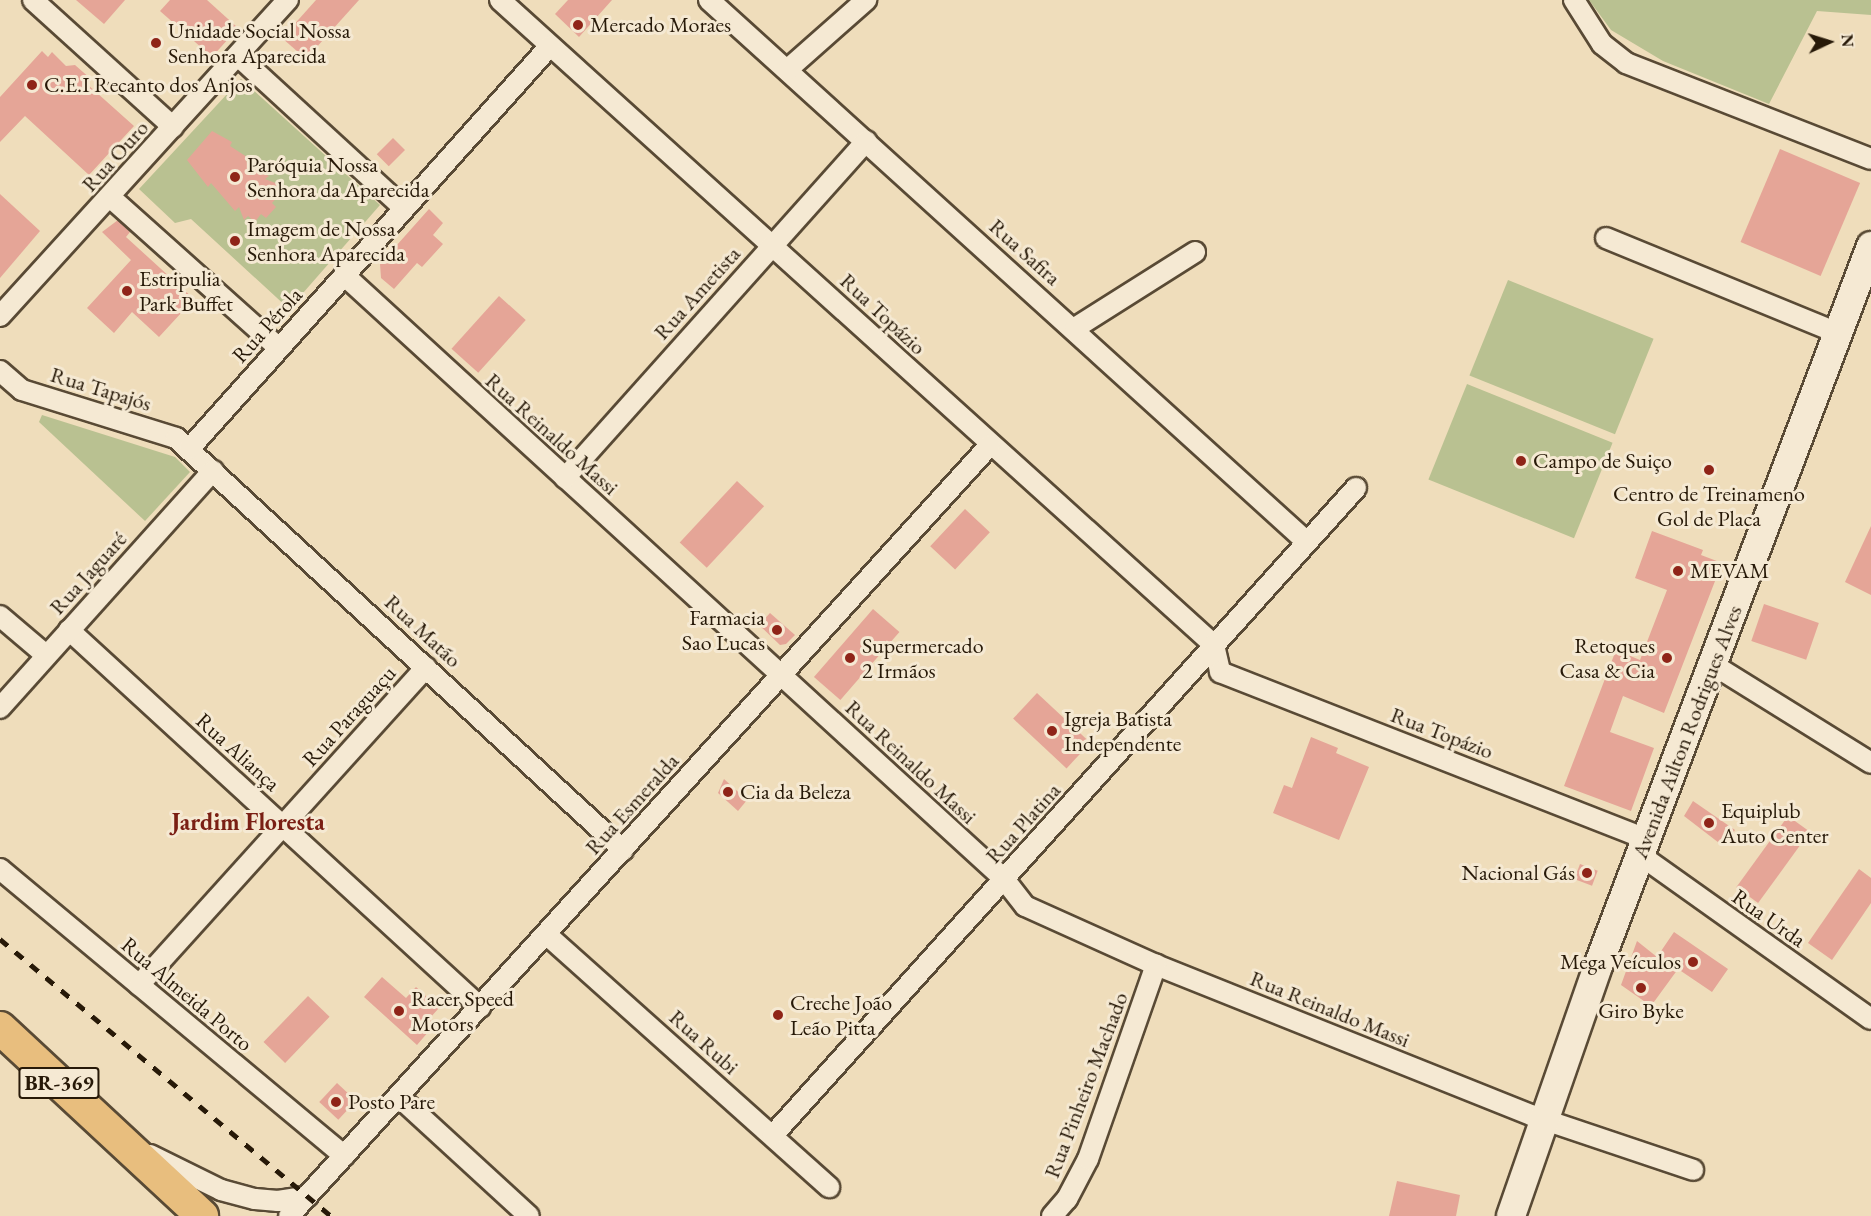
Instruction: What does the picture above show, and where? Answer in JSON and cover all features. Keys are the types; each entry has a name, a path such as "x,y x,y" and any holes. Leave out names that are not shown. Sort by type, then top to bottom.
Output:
{"main road":[{"name":"Avenida Ailton Rodrigues Alves","path":"1494,1216 1554,1084 1871,246"},
{"name":"BR-369","path":"0,1028 202,1216"},
{"name":"Avenida Ailton Rodrigues Alves","path":"1511,1216 1540,1118"}],"street":[{"path":"33,0 173,127"},
{"name":"Rua Ouro","path":"0,316 288,0"},
{"name":"Rua Topázio","path":"500,0 1214,645"},
{"name":"Rua Safira","path":"709,0 1075,328 1307,542"},
{"path":"787,70 866,0"},
{"path":"1574,0 1602,44 1626,63 1871,159"},
{"name":"Rua Pérola","path":"189,449 550,46"},
{"path":"238,56 404,208"},
{"name":"Rua Ametista","path":"565,478 866,141"},
{"path":"110,197 278,347"},
{"path":"1606,238 1838,333"},
{"path":"1075,328 1195,252"},
{"name":"Rua Reinaldo Massi","path":"344,275 1004,879 1025,906 1156,965 1540,1118 1693,1170"},
{"name":"Rua Tapajós","path":"0,371 22,390 176,438 189,449"},
{"name":"Rua Esmeralda","path":"289,1216 990,445"},
{"name":"Rua Matão","path":"189,449 623,850"},
{"name":"Rua Jaguaré","path":"0,708 213,471"},
{"name":"Rua Platina","path":"773,1135 1356,488"},
{"path":"0,616 46,655"},
{"name":"Rua Aliança","path":"69,630 480,1007"},
{"path":"1214,645 1220,672"},
{"name":"Rua Topázio","path":"1198,663 1643,847"},
{"path":"1712,664 1871,763"},
{"name":"Rua Paraguaçu","path":"139,985 426,667"},
{"name":"Rua Urda","path":"1643,847 1871,1019"},
{"name":"Rua Almeida Porto","path":"0,869 344,1156"},
{"name":"Rua Rubi","path":"546,934 829,1187"},
{"name":"Rua Pinheiro Machado","path":"1052,1216 1067,1199 1088,1159 1156,965"},
{"path":"399,1096 529,1216"},
{"path":"119,1139 221,1190 278,1201 308,1196"},
{"name":"Rua Esmeralda","path":"299,1216 308,1196"}],"green space":[{"path":"1589,0 1871,0 1871,15 1817,11 1769,104 1663,61 1611,30"},
{"path":"241,79 380,205 289,309 191,219 175,223 139,189"},
{"name":"Campo de Suiço","path":"1508,280 1654,339 1615,434 1469,375"},
{"name":"Campo de Suiço","path":"1467,384 1613,443 1574,538 1428,479"},
{"path":"42,415 175,457 190,472 145,521 39,422"}],"building":[{"path":"76,0 125,0 104,24"},
{"path":"170,0 207,0 238,28 212,57 160,11"},
{"path":"316,0 359,0 306,59 282,38"},
{"name":"Mercado Moraes","path":"568,0 612,0 579,37 555,14"},
{"path":"42,51 48,57 52,52 66,66 75,65 91,79 87,84 134,126 89,175 25,116 0,142 0,97"},
{"name":"Paróquia Nossa Senhora da Aparecida","path":"212,131 232,142 230,146 250,159 246,162 259,168 255,171 269,176 265,179 278,184 274,188 280,194 272,203 276,207 266,218 261,214 255,222 248,216 244,220 239,207 235,211 211,183 208,187 187,160"},
{"path":"393,138 405,150 389,166 377,154"},
{"path":"1780,149 1860,183 1821,276 1741,242"},
{"path":"0,194 40,231 0,278"},
{"path":"429,209 443,223 433,235 443,244 422,267 417,263 394,289 381,278 380,264"},
{"path":"118,220 130,232 126,237 194,299 159,337 132,312 114,333 87,308 131,260 102,232"},
{"path":"499,296 526,320 478,373 451,349"},
{"path":"737,481 764,506 707,568 680,542"},
{"path":"965,509 990,532 955,569 930,546"},
{"path":"1871,526 1871,595 1845,582"},
{"path":"1652,531 1703,550 1701,555 1722,563 1664,713 1623,696 1610,732 1654,748 1631,811 1564,786 1616,650 1640,660 1667,590 1635,578"},
{"path":"1764,604 1819,623 1806,660 1751,641"},
{"name":"Supermercado 2 Irmãos","path":"873,609 899,632 840,700 814,677"},
{"name":"Farmacia Sao Lucas","path":"770,613 795,635 786,644 780,645 759,625"},
{"name":"Igreja Batista Independente","path":"1037,693 1090,743 1067,768 1013,719"},
{"path":"1311,737 1338,748 1336,753 1369,767 1339,840 1273,813 1284,785 1292,788"},
{"name":"Cia da Beleza","path":"724,779 747,800 738,811 718,793"},
{"name":"Equiplub Auto Center","path":"1693,801 1735,830 1723,846 1684,816"},
{"path":"1788,816 1810,832 1758,903 1736,887"},
{"name":"Nacional Gás","path":"1580,864 1598,871 1592,886 1574,879"},
{"path":"1859,869 1871,878 1871,903 1832,960 1808,943"},
{"path":"1674,932 1728,969 1712,992 1678,969 1651,1006 1621,985 1637,941 1657,957"},
{"name":"Racer Speed Motors","path":"382,977 406,998 416,987 439,1008 429,1019 435,1024 417,1045 364,997"},
{"path":"308,996 330,1017 285,1063 264,1042"},
{"path":"337,1083 356,1101 338,1120 319,1102"},
{"path":"1397,1181 1460,1195 1456,1216 1389,1216"}],"railway":[{"path":"0,939 331,1216"}],"place":[{"name":"Mercado Moraes","path":"578,25"},
{"name":"Unidade Social Nossa Senhora Aparecida","path":"156,43"},
{"name":"C.E.I Recanto dos Anjos","path":"32,85"},
{"name":"Paróquia Nossa Senhora da Aparecida","path":"235,177"},
{"name":"Imagem de Nossa Senhora Aparecida","path":"235,241"},
{"name":"Estripulia Park Buffet","path":"127,291"},
{"name":"Campo de Suiço","path":"1521,461"},
{"name":"Centro de Treinameno Gol de Placa","path":"1709,470"},
{"name":"MEVAM","path":"1678,571"},
{"name":"Farmacia Sao Lucas","path":"777,630"},
{"name":"Supermercado 2 Irmãos","path":"850,658"},
{"name":"Retoques Casa & Cia","path":"1667,658"},
{"name":"Igreja Batista Independente","path":"1052,731"},
{"name":"Cia da Beleza","path":"728,792"},
{"name":"Equiplub Auto Center","path":"1709,823"},
{"name":"Nacional Gás","path":"1587,873"},
{"name":"Mega Veículos","path":"1693,962"},
{"name":"Giro Byke","path":"1641,988"},
{"name":"Racer Speed Motors","path":"399,1011"},
{"name":"Creche João Leão Pitta","path":"778,1015"},
{"name":"Posto Pare","path":"336,1102"}],"district":[{"name":"Jardim Floresta","path":"248,822"}]}
